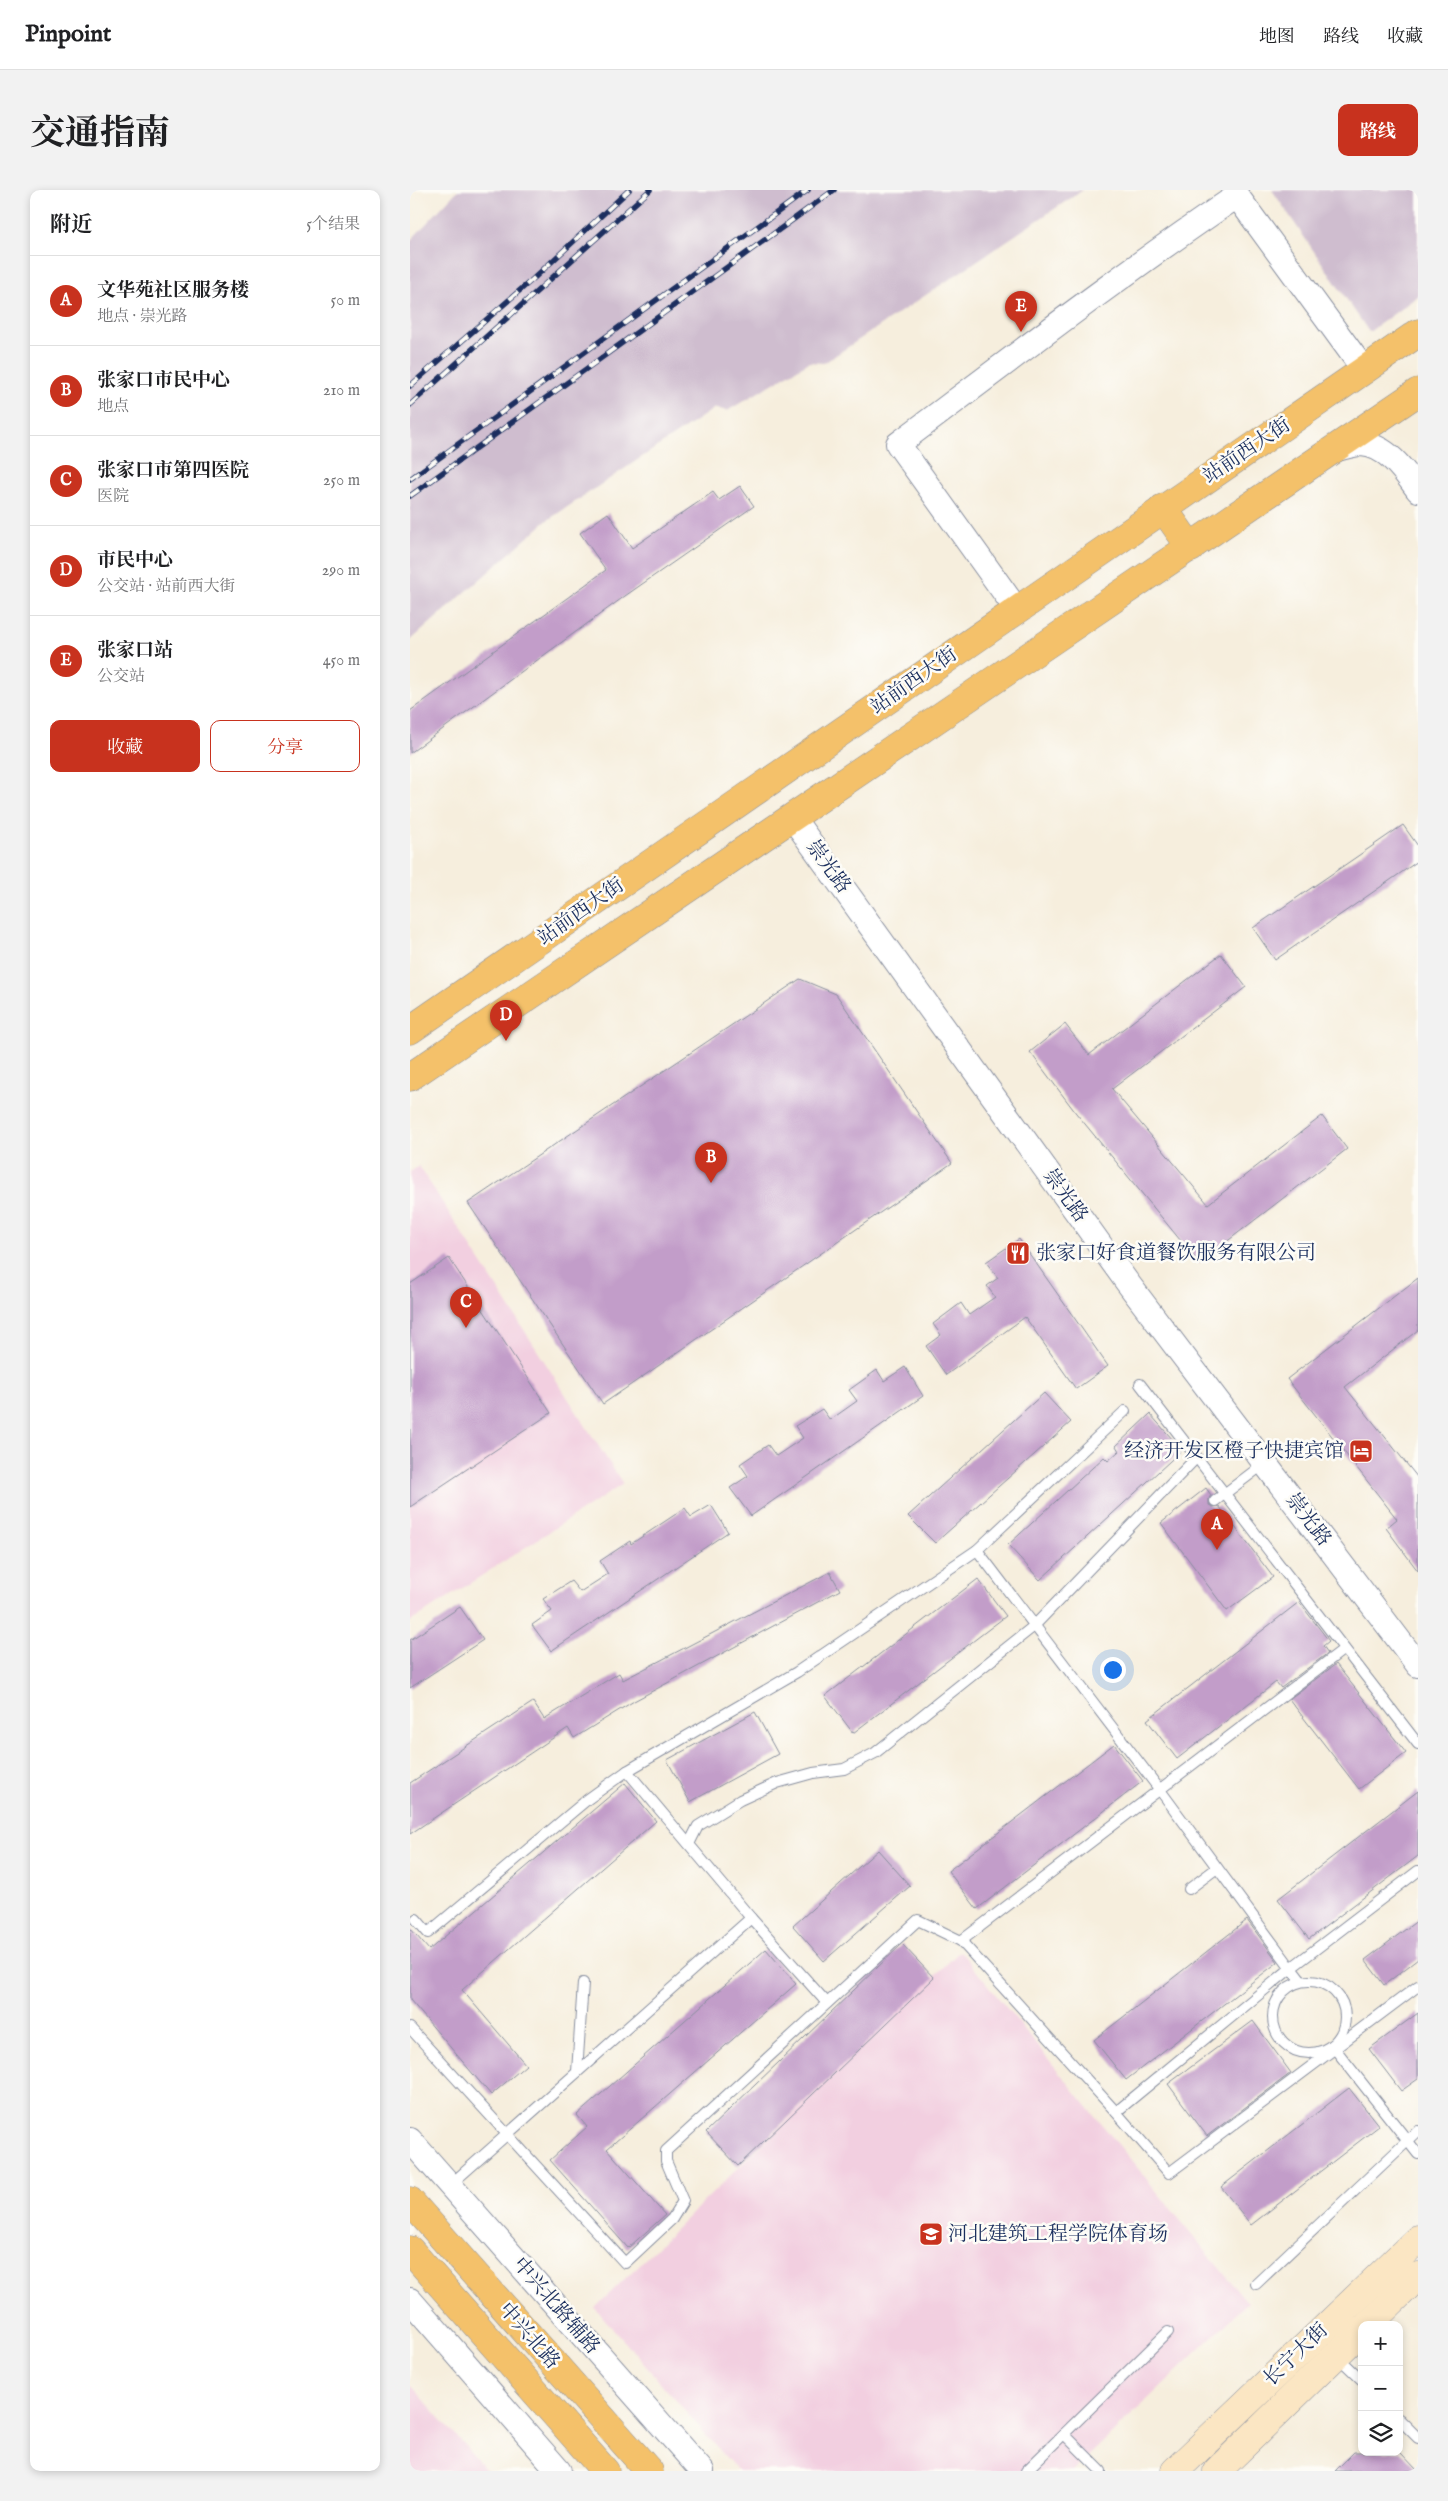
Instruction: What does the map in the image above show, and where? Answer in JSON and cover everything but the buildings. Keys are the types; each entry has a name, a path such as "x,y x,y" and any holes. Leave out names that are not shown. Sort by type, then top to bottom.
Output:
{"main road":[{"name":"站前西大街","path":"410,1030 1418,333"},
{"name":"站前西大街","path":"410,1077 1418,392"},
{"path":"1163,508 1190,548"},
{"name":"中兴北路","path":"410,2201 649,2471"},
{"name":"长宁大街","path":"1175,2471 1418,2239"},
{"name":"中兴北路","path":"410,2250 605,2471"},
{"path":"1372,2321 1418,2276"},
{"name":"长宁大街","path":"1217,2471 1358,2334"}],"street":[{"path":"1017,610 898,444 1078,308 1197,223 1237,196 1364,370"},
{"path":"1332,451 1362,444 1383,451 1400,466 1418,490"},
{"name":"崇光路","path":"792,817 1127,1282 1418,1665"},
{"name":"中兴北路辅路","path":"410,2140 702,2471"},
{"path":"410,2300 558,2471"}],"lane":[{"path":"1140,1384 1418,1744"},
{"path":"416,1919 428,1933 588,1799 627,1771 797,1672 977,1550 1125,1411"},
{"path":"689,1844 698,1826 740,1800 777,1783 814,1773 844,1769 875,1754 1034,1626 1196,1457"},
{"path":"1215,1501 1265,1463"},
{"path":"977,1550 1160,1790 1301,1981"},
{"path":"961,1941 1344,1649"},
{"path":"627,1771 751,1918 827,2003"},
{"path":"1189,1889 1217,1868"},
{"path":"1116,2112 1291,1968 1416,1876"},
{"path":"450,2185 751,1918"},
{"path":"410,2028 625,2263 672,2219 683,2201 666,2161 666,2151 918,1920 961,1941 1169,2173 1333,2047 1418,1986"},
{"path":"1301,1981 1313,1981 1325,1984 1334,1991 1341,2001 1345,2012 1340,2036 1333,2047 1316,2052 1298,2052 1287,2046 1279,2038 1274,2028 1274,2010 1281,1994 1290,1986 1301,1981"},
{"path":"577,2072 583,1983"},
{"path":"1333,2047 1418,2154"},
{"path":"1256,2284 1418,2131"},
{"path":"1026,2471 1168,2332"},
{"path":"1337,2355 1358,2376"},
{"path":"1403,2422 1418,2438"},
{"path":"1064,2434 1101,2471"}],"shaded area":[{"path":"458,190 1083,190 824,363 809,362 727,411 715,408 545,522 410,641 410,241"},
{"path":"1272,190 1418,190 1418,296 1369,332"},
{"path":"419,1166 623,1484 410,1622 410,1172"},
{"name":"河北建筑工程学院体育场","path":"960,1951 1248,2303 1073,2471 738,2471 595,2308"},
{"path":"410,2384 487,2471 410,2471"}],"railway":[{"path":"410,386 533,279 629,190"},
{"path":"410,405 650,190"},
{"path":"410,479 808,190"},
{"path":"410,496 834,190"}],"place":[{"name":"张家口站","path":"1021,332"},
{"name":"市民中心","path":"506,1041"},
{"name":"张家口市民中心","path":"711,1183"},
{"name":"张家口好食道餐饮服务有限公司","path":"1018,1253"},
{"name":"张家口市第四医院","path":"466,1328"},
{"name":"经济开发区橙子快捷宾馆","path":"1361,1451"},
{"name":"文华苑社区服务楼","path":"1217,1550"},
{"name":"河北建筑工程学院体育场","path":"931,2234"}]}
